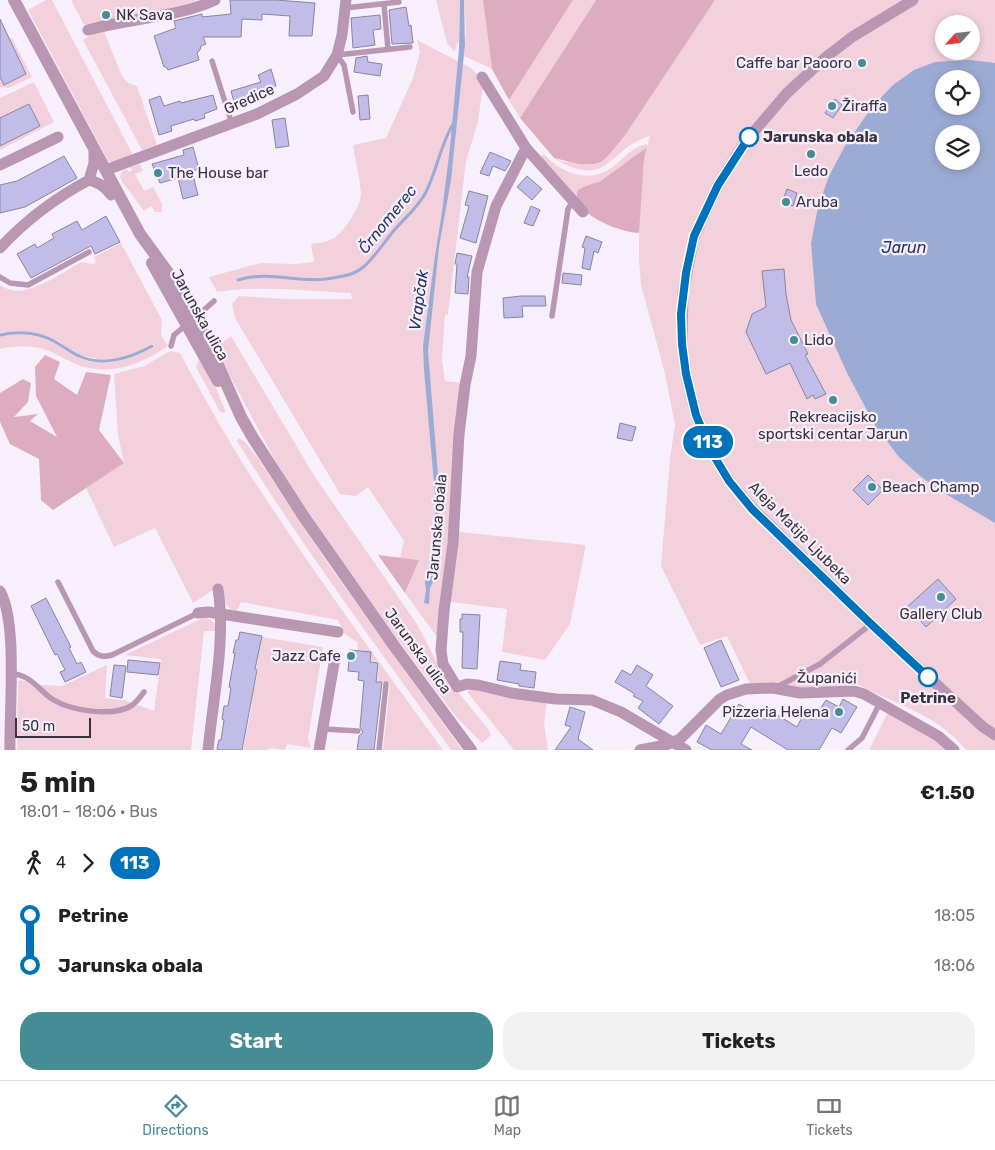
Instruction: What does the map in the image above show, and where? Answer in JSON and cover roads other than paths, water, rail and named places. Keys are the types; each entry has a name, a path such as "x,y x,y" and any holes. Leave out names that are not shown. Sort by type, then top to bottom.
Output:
{"street":[{"name":"Jarunska ulica","path":"14,0 140,234 180,289 191,321 228,407 243,434 260,457 273,470 304,518 471,750"},
{"path":"88,30 184,11 215,0"},
{"name":"Aleja Matije Ljubeka","path":"914,0 852,37 826,57 787,92 749,137 718,185 694,236 686,273 681,314 682,344 696,415 711,451 729,481 752,509 871,624 983,727 995,735"},
{"name":"Gredice","path":"106,170 257,114 297,94 317,81 324,76 337,55 342,35 345,4"},
{"path":"482,77 526,148 583,212"},
{"path":"0,165 58,137"},
{"path":"89,180 94,163 94,148"},
{"name":"Jarunska obala","path":"526,148 496,206 477,272 471,356 465,385 459,434 453,543 441,650 443,664 457,687 467,684 478,685 511,693 556,699 592,700 621,712 672,743"},
{"name":"Jarunska ulica","path":"106,170 111,195 138,245 191,321"},
{"path":"0,248 26,223 74,188 89,180 100,183 111,195"},
{"path":"208,750 222,615 218,589"},
{"path":"0,591 7,609 5,656 10,673 10,750"},
{"path":"198,613 338,632"},
{"path":"319,750 335,658"},
{"path":"640,750 672,743 680,738 713,704 726,695 746,689 774,688"},
{"name":"Županići","path":"774,688 800,693 854,691 864,694 938,736 954,750"},
{"path":"672,743 686,750"}],"lane":[{"path":"345,4 384,5 400,2"},
{"path":"384,5 388,49"},
{"path":"353,112 344,65 337,55 410,47"},
{"path":"212,60 232,124"},
{"path":"552,316 568,209 573,201"},
{"path":"0,277 20,286 28,285 89,252"},
{"path":"171,346 174,335 214,301"},
{"path":"58,582 93,651 99,656 106,657 112,655 198,613"},
{"path":"774,688 820,664 871,624"},
{"path":"10,673 26,676 55,700 89,711 108,712 124,709 138,702 144,692"},
{"path":"379,750 386,684"},
{"path":"848,750 862,738 880,703"},
{"path":"324,729 358,731"}],"water":[{"path":"460,0 464,0 465,45 451,180 439,247 428,351 440,500 433,582 430,588 429,604 424,603 425,583 433,546 436,506 423,346 450,147 459,49"},
{"name":"Jarun","path":"970,60 995,63 995,523 944,493 920,476 899,457 876,427 847,373 816,304 811,243 818,207 829,176 845,146 872,107 893,85 914,70 935,62"}],"waterway":[{"name":"Črnomerec","path":"238,280 261,276 315,280 340,277 358,271 371,259 423,197 430,184 453,124"},
{"name":"Črnomerec","path":"0,335 31,333 52,340 79,356 97,361 116,360 152,346"}],"place":[{"name":"NK Sava","path":"106,15"},
{"name":"Caffe bar Paooro","path":"862,63"},
{"name":"Žiraffa","path":"832,106"},
{"name":"Jarunska obala","path":"749,137"},
{"name":"Ledo","path":"811,154"},
{"name":"The House bar","path":"158,173"},
{"name":"Aruba","path":"786,202"},
{"name":"Lido","path":"794,340"},
{"name":"Rekreacijsko sportski centar Jarun","path":"833,400"},
{"name":"Beach Champ","path":"872,487"},
{"name":"Gallery Club","path":"941,597"},
{"name":"Jazz Cafe","path":"351,656"},
{"name":"Petrine","path":"928,677"},
{"name":"Pizzeria Helena","path":"839,712"}],"water label":[{"name":"Vrapčak","path":"418,300"}]}
